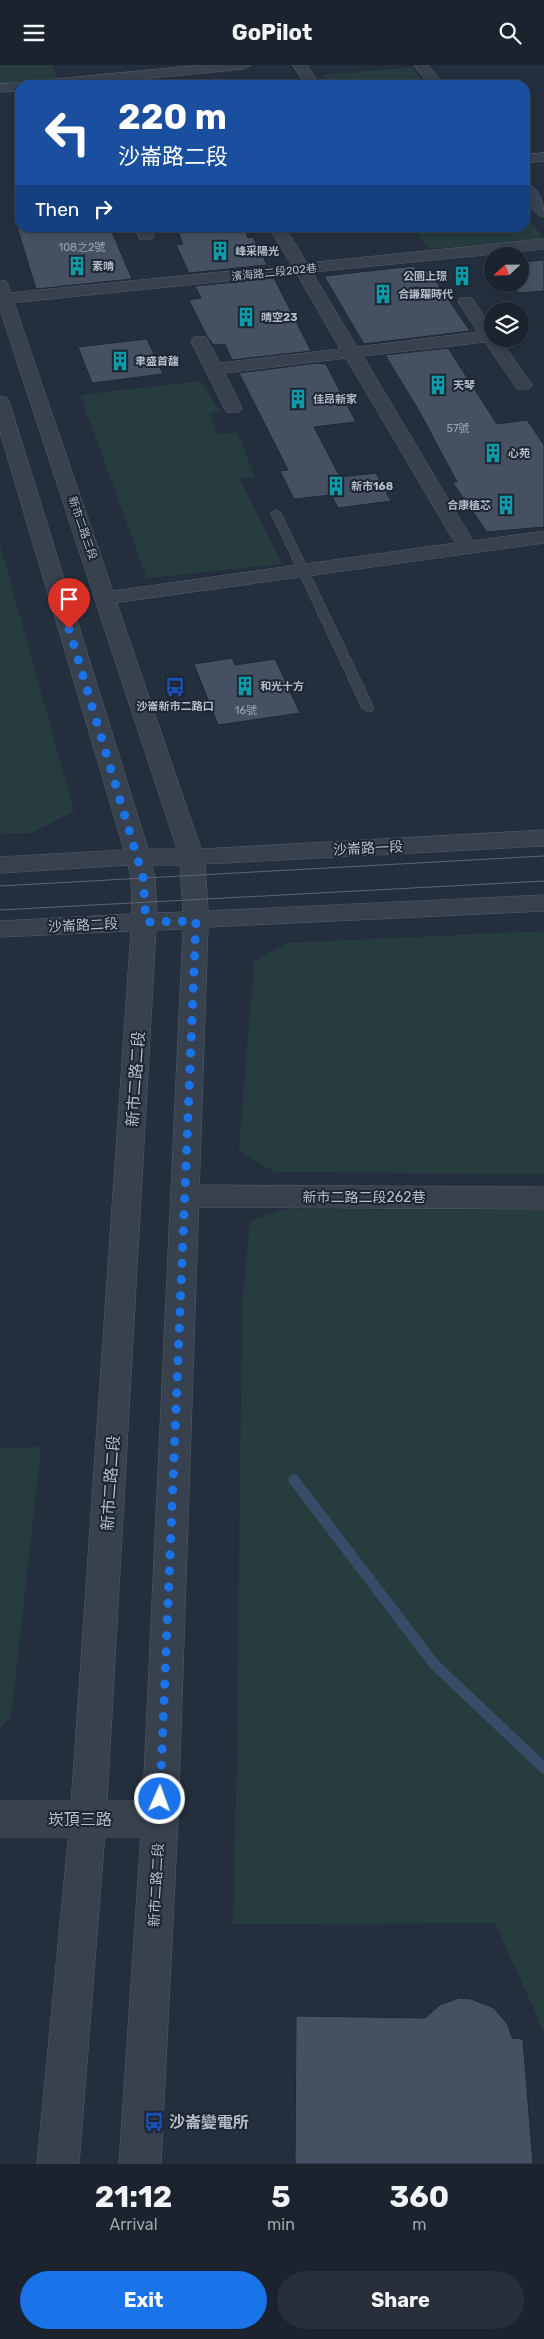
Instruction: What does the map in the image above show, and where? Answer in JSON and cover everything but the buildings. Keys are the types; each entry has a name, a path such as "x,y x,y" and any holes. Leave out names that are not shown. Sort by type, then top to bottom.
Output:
{"street":[{"path":"61,65 68,80"},
{"path":"99,80 244,65"},
{"path":"300,65 310,80"},
{"path":"421,65 433,80"},
{"path":"186,71 192,80"},
{"path":"0,88 15,87"},
{"path":"530,158 544,157"},
{"path":"530,193 544,211"},
{"path":"280,232 300,269 352,352 468,547"},
{"name":"濱海路二段202巷","path":"1,294 300,269 544,244"},
{"name":"新市二路三段","path":"1,294 106,598 192,857"},
{"path":"466,301 484,328"},
{"path":"213,369 484,337"},
{"path":"200,341 232,408"},
{"path":"497,347 523,385"},
{"path":"0,401 138,857 143,877 146,922"},
{"path":"106,598 544,537"},
{"name":"沙崙路一段","path":"192,857 544,838"},
{"path":"0,865 138,857 192,857"},
{"name":"新市二路二段","path":"140,2164 160,1819 196,921 192,857"},
{"path":"196,921 544,903"},
{"name":"沙崙路二段","path":"0,929 196,921"},
{"name":"新市二路二段","path":"58,2164 88,1820 146,922"},
{"name":"新市二路二段262巷","path":"185,1196 544,1198"},
{"name":"崁頂三路","path":"0,1819 160,1819"}],"lane":[{"path":"276,513 301,570 368,708"}],"green space":[{"path":"0,65 52,65 59,79 15,80 15,83 0,84"},
{"path":"412,67 422,80 326,80 323,75"},
{"path":"530,220 544,239 429,249 417,232 530,232"},
{"path":"201,381 220,412 209,413 217,434 237,432 255,477 239,478 282,564 147,578 80,395"},
{"path":"0,544 74,811 31,833 0,834"},
{"path":"544,931 544,1174 275,1172 239,1151 254,962 287,943"},
{"path":"283,1209 544,1210 544,2032 495,1923 233,1924 237,1757 242,1308 250,1221"},
{"path":"41,1447 11,1717 0,1728 0,1448"}],"waterway":[{"path":"294,1480 434,1664 544,1768"}],"tram line":[{"path":"0,886 544,856"},
{"path":"0,910 544,881"}],"place":[{"name":"峰采陽光","path":"220,251"},
{"name":"素晴","path":"77,266"},
{"name":"公園上璟","path":"462,276"},
{"name":"合謙躍時代","path":"383,294"},
{"name":"晴空23","path":"246,317"},
{"name":"聿盛首馥","path":"120,361"},
{"name":"天琴","path":"438,385"},
{"name":"佳昂新家","path":"298,399"},
{"name":"心苑","path":"493,453"},
{"name":"新市168","path":"336,486"},
{"name":"合康植芯","path":"506,505"},
{"name":"和光十方","path":"245,686"},
{"name":"沙崙新市二路口","path":"175,687"},
{"name":"沙崙變電所","path":"154,2122"}],"route":[{"path":"69,629 138,857 143,877 146,922 196,921 160,1799"}]}
